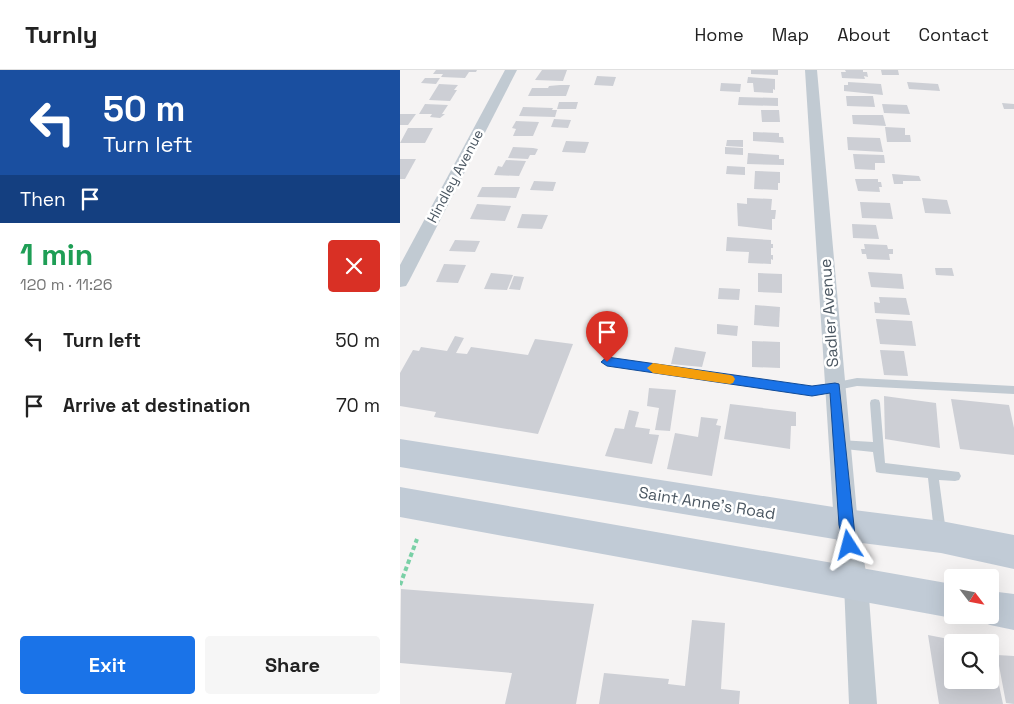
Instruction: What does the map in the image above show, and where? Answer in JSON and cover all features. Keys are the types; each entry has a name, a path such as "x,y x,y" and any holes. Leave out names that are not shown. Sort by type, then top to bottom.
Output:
{"main road":[{"name":"Saint Anne's Road","path":"400,453 846,525 941,537 1014,552"},
{"path":"400,502 944,600"},
{"path":"999,610 1014,612"}],"street":[{"name":"Hindley Avenue","path":"400,281 511,70"},
{"name":"Sadler Avenue","path":"811,70 846,525 856,584 863,704"}],"lane":[{"path":"607,362 812,391 857,382 1014,390"},
{"path":"875,403 880,468 955,476"},
{"path":"839,445 879,447"},
{"path":"933,474 941,537"}],"path":[{"path":"400,585 417,539"}],"building":[{"path":"436,70 477,70 476,72 469,72 465,78 441,77 443,74 433,74"},
{"path":"542,70 567,70 563,81 535,80"},
{"path":"751,70 778,70 778,75 751,74"},
{"path":"845,70 863,70 863,72 867,72 868,77 864,76 865,79 842,78 841,72 846,72"},
{"path":"881,70 898,70 899,75 882,75"},
{"path":"597,76 616,77 613,86 594,85"},
{"path":"748,77 775,79 775,90 773,89 773,93 754,92 753,83 747,83"},
{"path":"425,78 440,78 436,84 421,83"},
{"path":"848,82 881,84 883,95 844,91 844,85 848,85"},
{"path":"907,82 938,84 940,91 909,89"},
{"path":"721,83 741,84 740,92 720,91"},
{"path":"439,84 458,85 450,101 429,100"},
{"path":"570,85 566,96 528,96 532,88 548,88 549,86"},
{"path":"846,96 873,96 875,107 847,106"},
{"path":"739,97 778,98 778,106 738,105"},
{"path":"559,102 578,102 576,109 557,109"},
{"path":"1002,103 1014,104 1014,109 1004,109"},
{"path":"425,104 448,105 442,114 445,114 440,118 430,117 432,114 419,114"},
{"path":"882,104 907,105 910,114 884,113"},
{"path":"523,107 553,108 552,110 557,110 555,117 519,116"},
{"path":"761,110 779,110 780,122 762,122"},
{"path":"400,114 416,114 408,125 400,125"},
{"path":"852,115 883,115 886,126 853,124"},
{"path":"554,119 571,120 568,128 551,127"},
{"path":"516,121 539,122 533,136 513,136 516,129 512,128"},
{"path":"885,127 905,128 905,135 910,135 911,142 887,142"},
{"path":"408,128 433,128 425,143 400,143"},
{"path":"753,132 779,133 779,137 783,137 784,143 753,141"},
{"path":"847,137 880,138 883,152 848,150"},
{"path":"727,140 743,140 743,147 726,146"},
{"path":"566,141 589,142 585,153 562,152"},
{"path":"513,147 538,149 535,155 530,155 528,159 508,158"},
{"path":"725,147 743,148 743,155 725,154"},
{"path":"748,153 779,155 779,159 784,159 784,165 747,164"},
{"path":"853,154 884,155 885,163 875,163 875,170 855,169"},
{"path":"400,159 416,159 405,179 400,179"},
{"path":"506,160 526,161 519,176 494,175 498,166 502,167"},
{"path":"727,166 745,167 745,175 726,174"},
{"path":"755,171 780,172 778,190 754,189"},
{"path":"892,174 919,176 921,181 903,181 903,184 894,184"},
{"path":"855,179 878,179 882,187 879,187 880,192 858,191"},
{"path":"534,181 556,182 553,191 530,190"},
{"path":"482,187 520,187 516,198 477,197"},
{"path":"747,198 772,199 771,210 776,210 775,219 772,219 772,230 738,226 737,203 747,204"},
{"path":"922,198 947,200 951,214 925,213"},
{"path":"860,202 890,203 893,219 862,218"},
{"path":"477,204 511,206 505,221 470,219"},
{"path":"522,214 548,215 542,229 517,228"},
{"path":"852,224 876,225 879,239 853,238"},
{"path":"727,237 771,240 771,244 773,244 771,255 773,255 773,260 771,259 771,264 748,263 749,252 726,251"},
{"path":"455,240 480,241 475,252 449,251"},
{"path":"864,244 887,245 888,249 893,249 893,254 889,254 890,260 867,259 866,254 862,254 861,249 865,249"},
{"path":"444,264 466,265 458,283 436,282"},
{"path":"935,268 952,268 954,276 936,275"},
{"path":"868,272 902,274 904,289 871,287"},
{"path":"491,273 513,275 507,290 484,289"},
{"path":"758,273 782,274 782,293 758,292"},
{"path":"514,276 524,277 520,290 509,289"},
{"path":"719,288 740,289 739,300 718,299"},
{"path":"879,297 906,298 910,315 875,313 874,302 880,303"},
{"path":"755,305 780,307 779,327 754,325"},
{"path":"876,319 912,321 916,346 880,344"},
{"path":"717,324 738,326 737,336 717,334"},
{"path":"455,336 464,338 456,353 467,354 471,347 528,355 535,339 573,344 538,434 434,417 436,412 400,406 400,373 413,350 419,351 421,347 447,351"},
{"path":"752,341 780,342 780,368 752,367"},
{"path":"675,347 706,352 702,367 671,364"},
{"path":"880,350 904,351 908,376 884,375"},
{"path":"649,388 676,390 670,431 655,430 659,408 647,406"},
{"path":"884,396 936,403 940,448 885,439"},
{"path":"951,399 1009,405 1014,428 1014,455 960,449"},
{"path":"730,404 796,412 796,426 791,426 790,449 724,439"},
{"path":"629,410 639,412 635,427 650,429 649,434 659,435 652,464 605,456 615,428 624,429"},
{"path":"701,417 718,419 716,425 721,426 712,476 667,469 675,433 698,437"},
{"path":"401,589 594,604 576,704 505,704 512,673 400,663"},
{"path":"692,620 725,623 721,689 740,691 739,704 599,704 604,673 669,679 668,684 685,686"},
{"path":"928,635 944,638 944,689 999,689 999,685 1003,704 939,704"},
{"path":"999,655 1014,656 1014,704 1006,703 999,666"}],"slow traffic":[{"path":"653,368 730,379"}],"route":[{"path":"607,362 812,391 835,387 849,545"}]}
